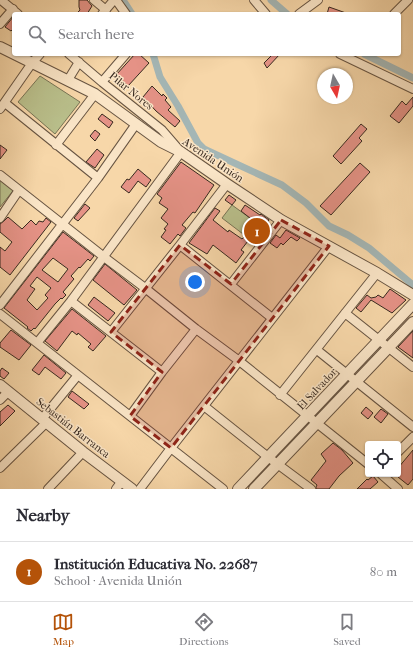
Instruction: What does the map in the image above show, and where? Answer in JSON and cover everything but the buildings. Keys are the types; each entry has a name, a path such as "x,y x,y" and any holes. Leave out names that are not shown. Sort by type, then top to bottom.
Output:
{"street":[{"path":"1,0 16,12"},
{"path":"94,0 104,12 115,0 124,12"},
{"path":"254,0 264,12"},
{"path":"302,12 318,0"},
{"path":"396,12 408,0"},
{"path":"0,24 12,15"},
{"name":"Avenida Unión","path":"0,47 12,53"},
{"name":"Avenida Unión","path":"18,56 95,94 161,142 181,152 281,220 378,273 413,295"},
{"path":"38,56 2,106 98,178"},
{"name":"Pilar Nores","path":"72,56 162,130 181,152"},
{"path":"102,82 124,56"},
{"path":"352,56 413,89"},
{"path":"68,80 79,62"},
{"path":"56,145 95,94"},
{"path":"0,305 98,178 136,124"},
{"path":"37,343 72,302 181,152"},
{"path":"0,175 196,329 238,360 365,462"},
{"path":"111,332 227,184"},
{"path":"0,218 20,190"},
{"path":"231,284 281,220"},
{"path":"180,245 272,318"},
{"path":"140,489 238,360 329,246"},
{"path":"280,395 378,273"},
{"path":"72,302 162,372"},
{"name":"El Salvador","path":"254,489 278,464 347,374 413,304"},
{"path":"345,313 413,368"},
{"path":"0,314 223,489"},
{"name":"El Salvador","path":"238,489 268,457 356,382 413,322"},
{"path":"130,416 196,329"},
{"path":"317,350 413,427"},
{"path":"0,468 45,421 78,375"},
{"path":"0,400 4,388"},
{"name":"Sebastián Barranca","path":"4,388 83,452 119,485 132,489"},
{"path":"204,406 311,489"},
{"path":"401,449 413,438"},
{"path":"48,489 83,452"},
{"path":"384,477 398,489"}],"highlighted area":[{"path":"281,220 329,246 171,448 130,416 162,372 111,332 180,245 231,284"}],"green space":[{"path":"40,76 80,102 55,134 18,102"},
{"path":"0,175 16,187 0,207"},
{"path":"232,205 254,221 243,234 222,218"}],"waterway":[{"path":"123,0 131,12"},
{"path":"271,0 285,12"},
{"path":"154,56 160,77 198,143 204,149 282,185 306,203 329,226 348,235 369,248 413,285"},
{"path":"368,56 413,78"}],"place":[{"name":"Institución Educativa No. 22687","path":"257,231"}]}
